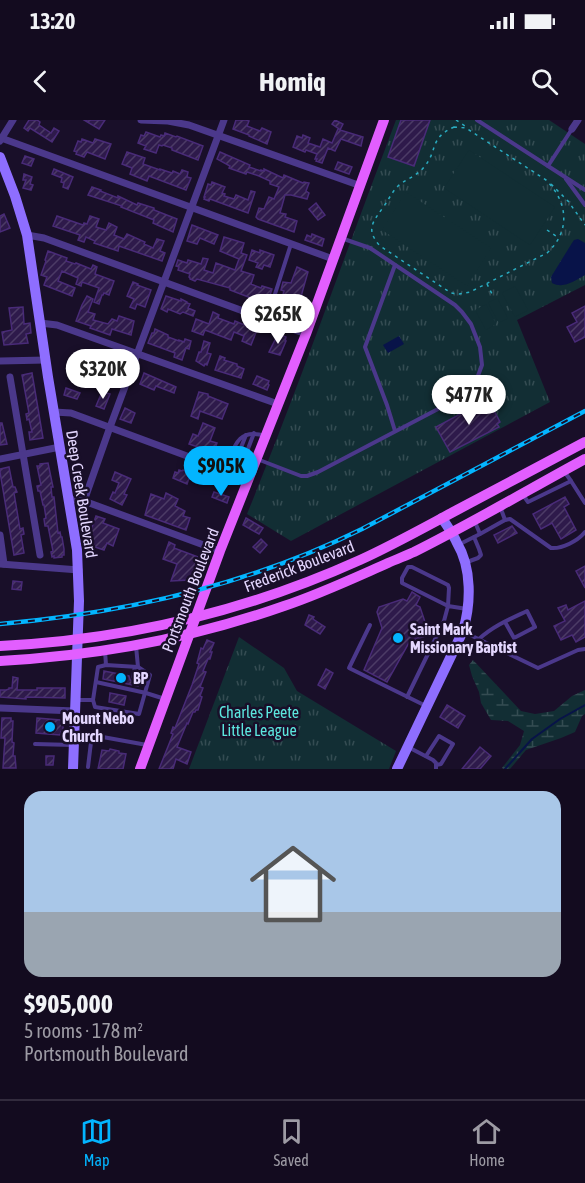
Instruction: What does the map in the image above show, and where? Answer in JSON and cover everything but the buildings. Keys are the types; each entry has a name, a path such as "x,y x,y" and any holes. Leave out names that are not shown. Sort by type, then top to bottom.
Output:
{"main road":[{"name":"Portsmouth Boulevard","path":"140,769 220,551 306,334 384,120"},
{"name":"Frederick Boulevard","path":"0,646 78,639 141,630 255,600 320,577 389,546 585,442"},
{"name":"Frederick Boulevard","path":"0,661 77,654 136,645 189,634 260,614 330,589 412,553 585,459"}],"street":[{"path":"13,120 1,140 333,259"},
{"path":"141,120 177,122 361,186"},
{"path":"84,501 224,120"},
{"path":"572,129 578,120"},
{"name":"Deep Creek Boulevard","path":"0,157 27,235 77,550 79,601 73,769"},
{"path":"27,235 44,238 164,280 306,334"},
{"path":"40,323 57,325 278,404"},
{"path":"0,361 46,360"},
{"path":"10,377 40,555"},
{"path":"54,412 71,412 249,479"},
{"path":"0,459 60,447"},
{"path":"69,499 84,501 220,551"},
{"path":"397,769 463,631 469,609 468,573 459,545 442,518"},
{"path":"0,535 2,564 79,570"},
{"path":"0,708 75,711"}],"lane":[{"path":"481,121 585,190"},
{"path":"548,166 572,129"},
{"path":"564,176 585,205"},
{"path":"246,452 293,474 307,476 467,393 479,374 482,365 480,347 471,324 455,305 370,248 341,238"},
{"path":"267,319 291,244"},
{"path":"395,265 365,347 395,431"},
{"path":"230,458 243,462 254,432"},
{"path":"225,470 237,441 246,434 254,432 266,436"},
{"path":"236,460 246,434"},
{"path":"564,471 585,502"},
{"path":"523,493 528,502 571,481"},
{"path":"500,506 505,520"},
{"path":"459,545 510,519 551,548 558,548 581,537 585,532"},
{"path":"474,520 480,534"},
{"path":"464,563 481,555 474,537"},
{"path":"407,697 444,621 448,606 449,588 448,585 408,567 402,583 448,606 469,609"},
{"path":"479,639 487,632 505,622 527,611 535,627 514,638 505,622"},
{"path":"370,625 349,668 427,707"},
{"path":"463,631 538,668 585,649"},
{"path":"133,676 136,667 136,645"},
{"path":"105,650 110,672"},
{"path":"118,674 119,666"},
{"path":"98,667 136,667 150,675 139,714 95,707 93,700 98,667"},
{"path":"125,675 127,667"},
{"path":"96,681 131,687 165,699"},
{"path":"75,700 93,700"},
{"path":"74,732 148,745"},
{"path":"88,766 92,734"},
{"path":"408,747 433,760 436,767 441,764 453,744 439,736 426,756"},
{"path":"35,744 74,745"}],"path":[{"path":"456,120 561,192 585,225"},
{"path":"471,131 481,121"},
{"path":"466,128 453,128 441,134 425,167 393,192 371,227 373,237 380,246 451,292 459,294 470,292 547,253 560,238 564,216 559,196 546,180"},
{"path":"547,231 560,238"},
{"path":"486,284 492,294"}],"green space":[{"path":"396,120 549,120 585,144 585,285 517,320 550,402 291,541 247,514"},
{"path":"469,150 555,207 530,245 444,188"},
{"path":"406,192 491,248 467,286 382,230"},
{"path":"515,286 528,310 515,317 502,293"},
{"path":"497,298 508,318 499,323 488,303"},
{"path":"486,304 496,324 486,330 475,310"},
{"name":"Charles Peete Little League","path":"239,637 284,668 297,691 396,751 389,769 189,769"},
{"path":"473,660 521,711 535,714 554,711 572,696 585,690 585,714 575,732 526,750 510,769 502,768 520,745 524,731 508,721 491,720 481,703 472,676 469,665"}],"shaded area":[{"path":"578,239 585,243 585,275 565,285 552,283 551,277 574,240"},
{"path":"399,336 404,344 388,353 383,345"}],"waterway":[{"path":"505,769 532,739 585,705"}],"railway":[{"path":"0,624 140,604 231,581 275,566 362,529 585,411"}],"place":[{"name":"Saint Mark Missionary Baptist","path":"398,638"},
{"name":"BP","path":"121,678"},
{"name":"Mount Nebo Church","path":"50,727"}]}
